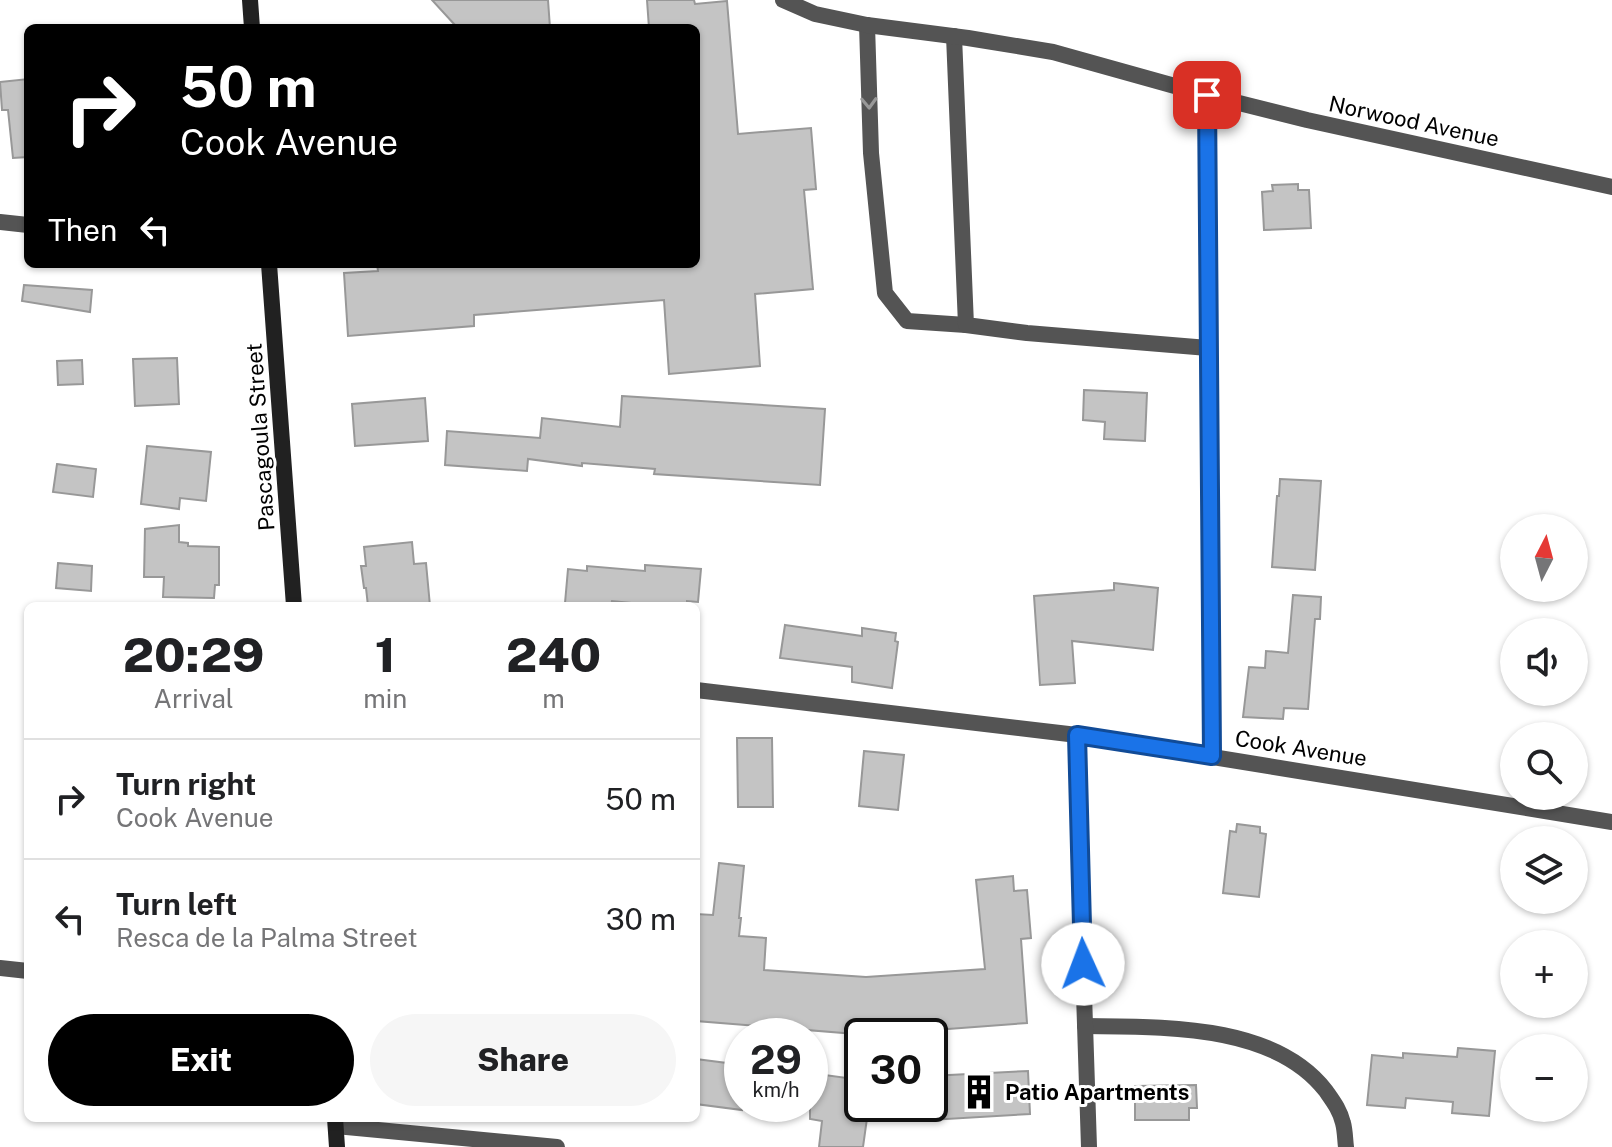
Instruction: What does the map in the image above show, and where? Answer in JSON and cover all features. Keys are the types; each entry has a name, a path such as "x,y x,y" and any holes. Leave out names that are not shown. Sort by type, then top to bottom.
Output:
{"street":[{"path":"250,0 252,24"},
{"name":"Norwood Avenue","path":"783,0 815,14 867,25 1053,52 1307,120 1612,187"},
{"path":"867,25 871,153 885,293 907,321 1208,348"},
{"path":"954,36 966,325"},
{"path":"1207,95 1212,756"},
{"path":"0,222 24,225"},
{"name":"Pascagoula Street","path":"269,268 294,602"},
{"name":"Cook Avenue","path":"700,690 1077,735 1612,822"},
{"path":"1077,735 1089,1147"},
{"path":"0,968 24,971"},
{"path":"1085,1026 1172,1029 1233,1037 1269,1048 1295,1062 1317,1080 1337,1106 1344,1123 1346,1147"},
{"path":"337,1147 336,1122 557,1147"}],"building":[{"path":"432,0 548,0 550,24 454,24"},
{"path":"647,0 694,0 695,4 727,1 738,134 811,128 816,189 804,190 813,289 755,294 760,366 669,374 664,300 474,315 474,326 348,336 344,273 378,271 378,268 700,268 700,24 649,24"},
{"path":"24,79 24,157 13,158 8,110 2,110 0,82"},
{"path":"1298,184 1298,190 1309,190 1311,228 1264,230 1262,192 1273,191 1272,185"},
{"path":"24,285 92,290 90,312 22,301"},
{"path":"177,358 179,404 135,406 133,359"},
{"path":"82,360 83,384 58,385 57,361"},
{"path":"1084,390 1147,393 1145,441 1104,439 1105,422 1083,420"},
{"path":"622,396 825,409 820,485 654,474 655,469 582,463 582,466 528,459 527,471 445,465 447,431 540,438 542,418 620,427"},
{"path":"425,398 428,441 355,446 352,404"},
{"path":"147,446 211,452 206,501 180,498 179,509 141,504"},
{"path":"57,464 96,469 93,497 53,492"},
{"path":"1280,479 1321,481 1315,570 1272,567"},
{"path":"179,525 179,542 188,543 188,546 219,547 219,585 215,585 214,598 163,597 164,577 144,577 145,529"},
{"path":"412,542 414,564 426,563 430,602 368,602 361,566 366,566 364,547"},
{"path":"58,563 92,566 91,591 56,588"},
{"path":"645,565 701,569 698,602 565,602 568,569 587,571 587,566 645,571"},
{"path":"1114,583 1158,588 1153,650 1072,641 1075,683 1040,685 1034,596 1114,590"},
{"path":"1293,595 1321,597 1320,619 1315,619 1308,709 1284,708 1283,719 1243,717 1249,667 1265,668 1266,651 1288,653"},
{"path":"785,625 862,636 862,628 896,633 895,641 898,642 892,688 852,682 852,667 780,658"},
{"path":"737,738 772,738 773,807 738,807"},
{"path":"864,751 904,755 898,810 859,806"},
{"path":"1237,824 1260,827 1260,833 1266,834 1259,897 1223,893 1230,831 1236,832"},
{"path":"719,863 744,866 739,936 766,938 764,970 866,977 985,969 976,880 1013,876 1014,891 1027,890 1031,938 1021,939 1027,1023 948,1029 948,1018 844,1018 844,1033 828,1032 828,1018 724,1018 724,1023 700,1021 700,914 713,915"},
{"path":"1458,1048 1495,1051 1489,1116 1452,1113 1453,1102 1406,1098 1405,1108 1367,1105 1372,1055 1403,1058 1403,1053 1457,1057"},
{"path":"700,1060 724,1063 724,1108 700,1105"},
{"path":"1028,1071 1030,1114 948,1119 948,1075"},
{"path":"828,1075 844,1078 844,1122 866,1122 863,1147 819,1147 822,1122 828,1122"},
{"path":"1196,1085 1197,1108 1189,1108 1189,1120 1135,1120 1135,1086"}],"place":[{"name":"Patio Apartments","path":"979,1092"}],"route":[{"path":"1083,964 1077,735 1212,756 1207,95"}]}
